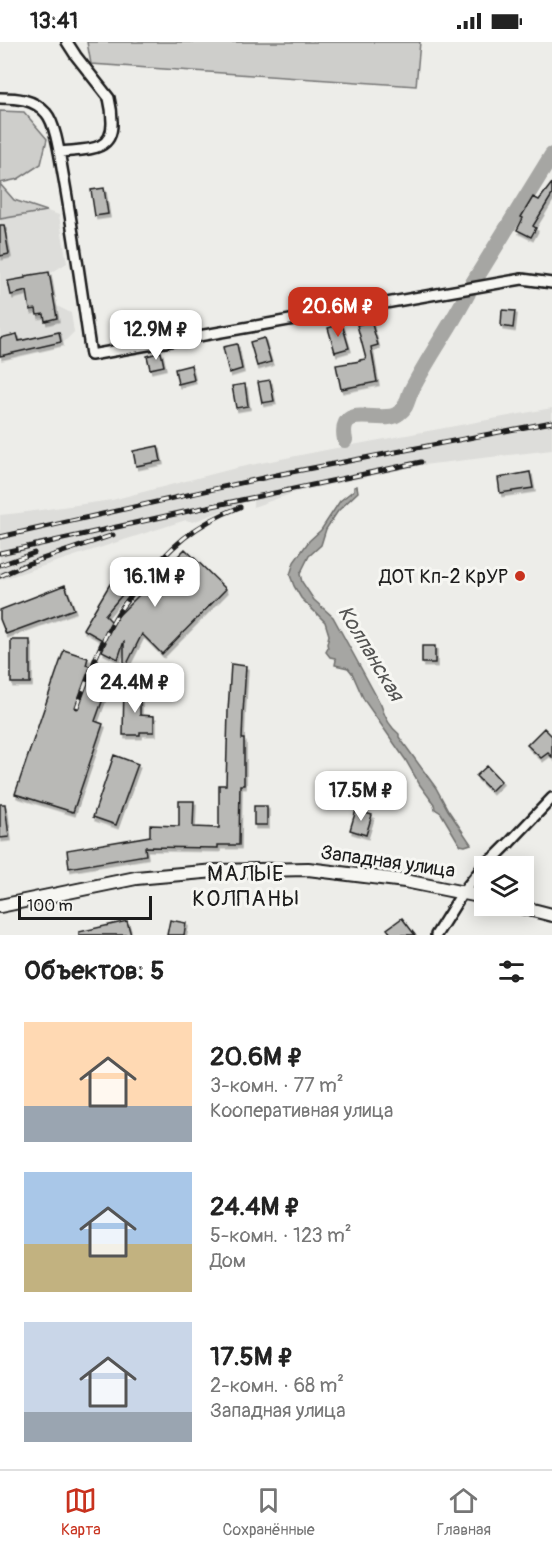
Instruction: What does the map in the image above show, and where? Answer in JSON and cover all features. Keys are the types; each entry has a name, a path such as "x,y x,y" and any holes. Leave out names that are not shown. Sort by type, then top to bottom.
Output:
{"main road":[{"name":"Западная улица","path":"0,906 136,878 215,871 308,870 405,880 474,894"}],"street":[{"path":"59,152 96,148 110,139 112,129 111,106 108,98 67,42"},
{"path":"0,98 19,98 33,103 46,112 52,121 74,235 91,355 522,279 552,283"},
{"path":"496,856 552,798"},
{"path":"436,935 474,878"}],"shaded area":[{"path":"87,42 420,42 416,86 91,64"},
{"path":"0,111 24,112 47,139 41,164 18,179 0,183"},
{"path":"0,184 14,200 47,211 0,219"},
{"path":"47,211 59,215 67,263 51,273 55,305 71,313 74,332 64,342 0,356 0,219"},
{"path":"552,408 552,450 423,465 296,492 253,507 253,499 193,522 186,520 0,580 0,515 112,500 236,468"},
{"path":"357,486 358,492 338,511 326,529 321,545 309,556 300,574 302,582 314,600 333,617 388,721 436,788 471,844 465,846 460,845 441,813 435,809 405,759 364,700 352,673 348,668 335,665 335,658 330,657 326,652 329,635 325,622 301,598 290,575 294,562 309,541 321,530 340,501"}],"building":[{"path":"552,183 552,195 533,226 536,228 531,237 517,230 523,218 521,217 533,197 539,200"},
{"path":"104,188 108,214 95,216 91,190"},
{"path":"0,225 4,225 9,254 0,256"},
{"path":"49,272 57,318 45,321 44,314 37,315 36,309 30,310 27,291 11,295 8,281"},
{"path":"502,310 515,311 513,328 501,326"},
{"path":"371,321 378,345 371,347 377,382 341,389 336,365 366,359 357,325"},
{"path":"342,324 349,348 335,352 328,328"},
{"path":"59,332 61,342 0,356 0,338 17,334 19,341"},
{"path":"264,338 271,362 257,366 250,342"},
{"path":"237,344 242,369 229,373 223,347"},
{"path":"161,352 164,366 150,369 147,356"},
{"path":"191,365 194,380 178,384 175,369"},
{"path":"270,380 274,401 262,403 258,382"},
{"path":"245,384 248,406 236,408 232,386"},
{"path":"158,446 161,461 136,466 133,451"},
{"path":"530,472 533,488 500,493 498,478"},
{"path":"185,549 226,589 162,654 142,634 124,670 124,641 118,659 102,651 106,642 83,629 117,575 123,581 132,569 139,575 105,615 112,622"},
{"path":"65,585 74,609 6,634 0,619 0,610"},
{"path":"11,640 30,640 30,683 11,683"},
{"path":"422,646 435,646 435,663 422,663"},
{"path":"64,650 88,658 86,665 112,674 95,721 103,724 73,812 15,794"},
{"path":"231,664 246,666 242,739 244,739 244,785 240,785 239,845 218,845 218,848 145,847 146,855 69,868 67,850 150,836 150,825 179,826 179,801 194,801 193,827 219,828 219,785 226,785"},
{"path":"124,686 140,686 140,715 154,716 154,732 123,735"},
{"path":"544,728 552,736 552,757 548,753 541,758 527,745"},
{"path":"114,755 138,764 116,825 93,817"},
{"path":"487,766 501,781 491,791 476,776"},
{"path":"0,804 5,804 9,837 0,838"},
{"path":"254,806 267,806 267,825 254,825"},
{"path":"356,810 372,815 366,835 350,830"},
{"path":"402,918 415,935 392,935 387,929"},
{"path":"170,920 186,923 184,935 167,935"},
{"path":"127,921 131,935 79,935 79,932"}],"waterway":[{"name":"Колпанская","path":"473,283 552,155"},
{"name":"Колпанская","path":"345,440 344,428 348,420 363,416 392,416 402,411 410,392 468,293"}],"railway":[{"path":"0,537 281,474 552,422"},
{"path":"0,553 421,462"},
{"path":"77,707 104,640 130,597 162,559 184,538 209,521 240,507"},
{"path":"0,576 27,564 113,535"},
{"path":"0,565 34,553"}],"place":[{"name":"ДОТ Кп-2 КрУР","path":"520,576"}],"district":[{"name":"МАЛЫЕ КОЛПАНЫ","path":"246,886"}]}
